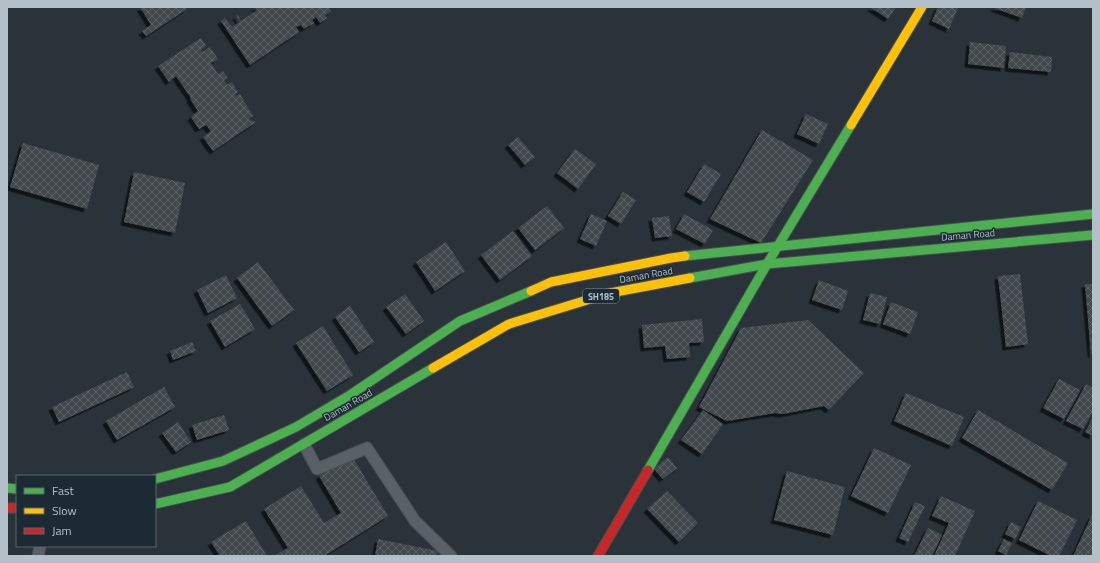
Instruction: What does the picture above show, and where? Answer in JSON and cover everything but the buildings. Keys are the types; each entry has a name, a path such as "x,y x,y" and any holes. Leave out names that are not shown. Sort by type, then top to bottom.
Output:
{"main road":[{"path":"598,556 767,264 922,7"},
{"path":"156,479 223,460 296,428 350,395 460,321 552,282 671,258 1093,214"},
{"name":"Daman Road","path":"156,504 230,487 509,324 610,293 767,264 1093,235"}],"street":[{"path":"304,444 317,469 367,448 415,521 451,556"}],"traffic: fast":[{"path":"648,470 767,264 851,125"},
{"path":"685,256 1093,214"},
{"path":"690,278 767,264 1093,235"},
{"path":"156,479 223,461 296,427 350,395 460,321 531,291"},
{"path":"156,504 230,487 433,368"},
{"path":"7,488 16,489"}],"traffic: slow":[{"path":"851,125 922,7"},
{"path":"531,291 551,282 685,256"},
{"path":"433,368 509,324 610,293 690,278"}],"traffic: jam":[{"path":"598,556 648,470"},
{"path":"7,508 16,508"}]}
